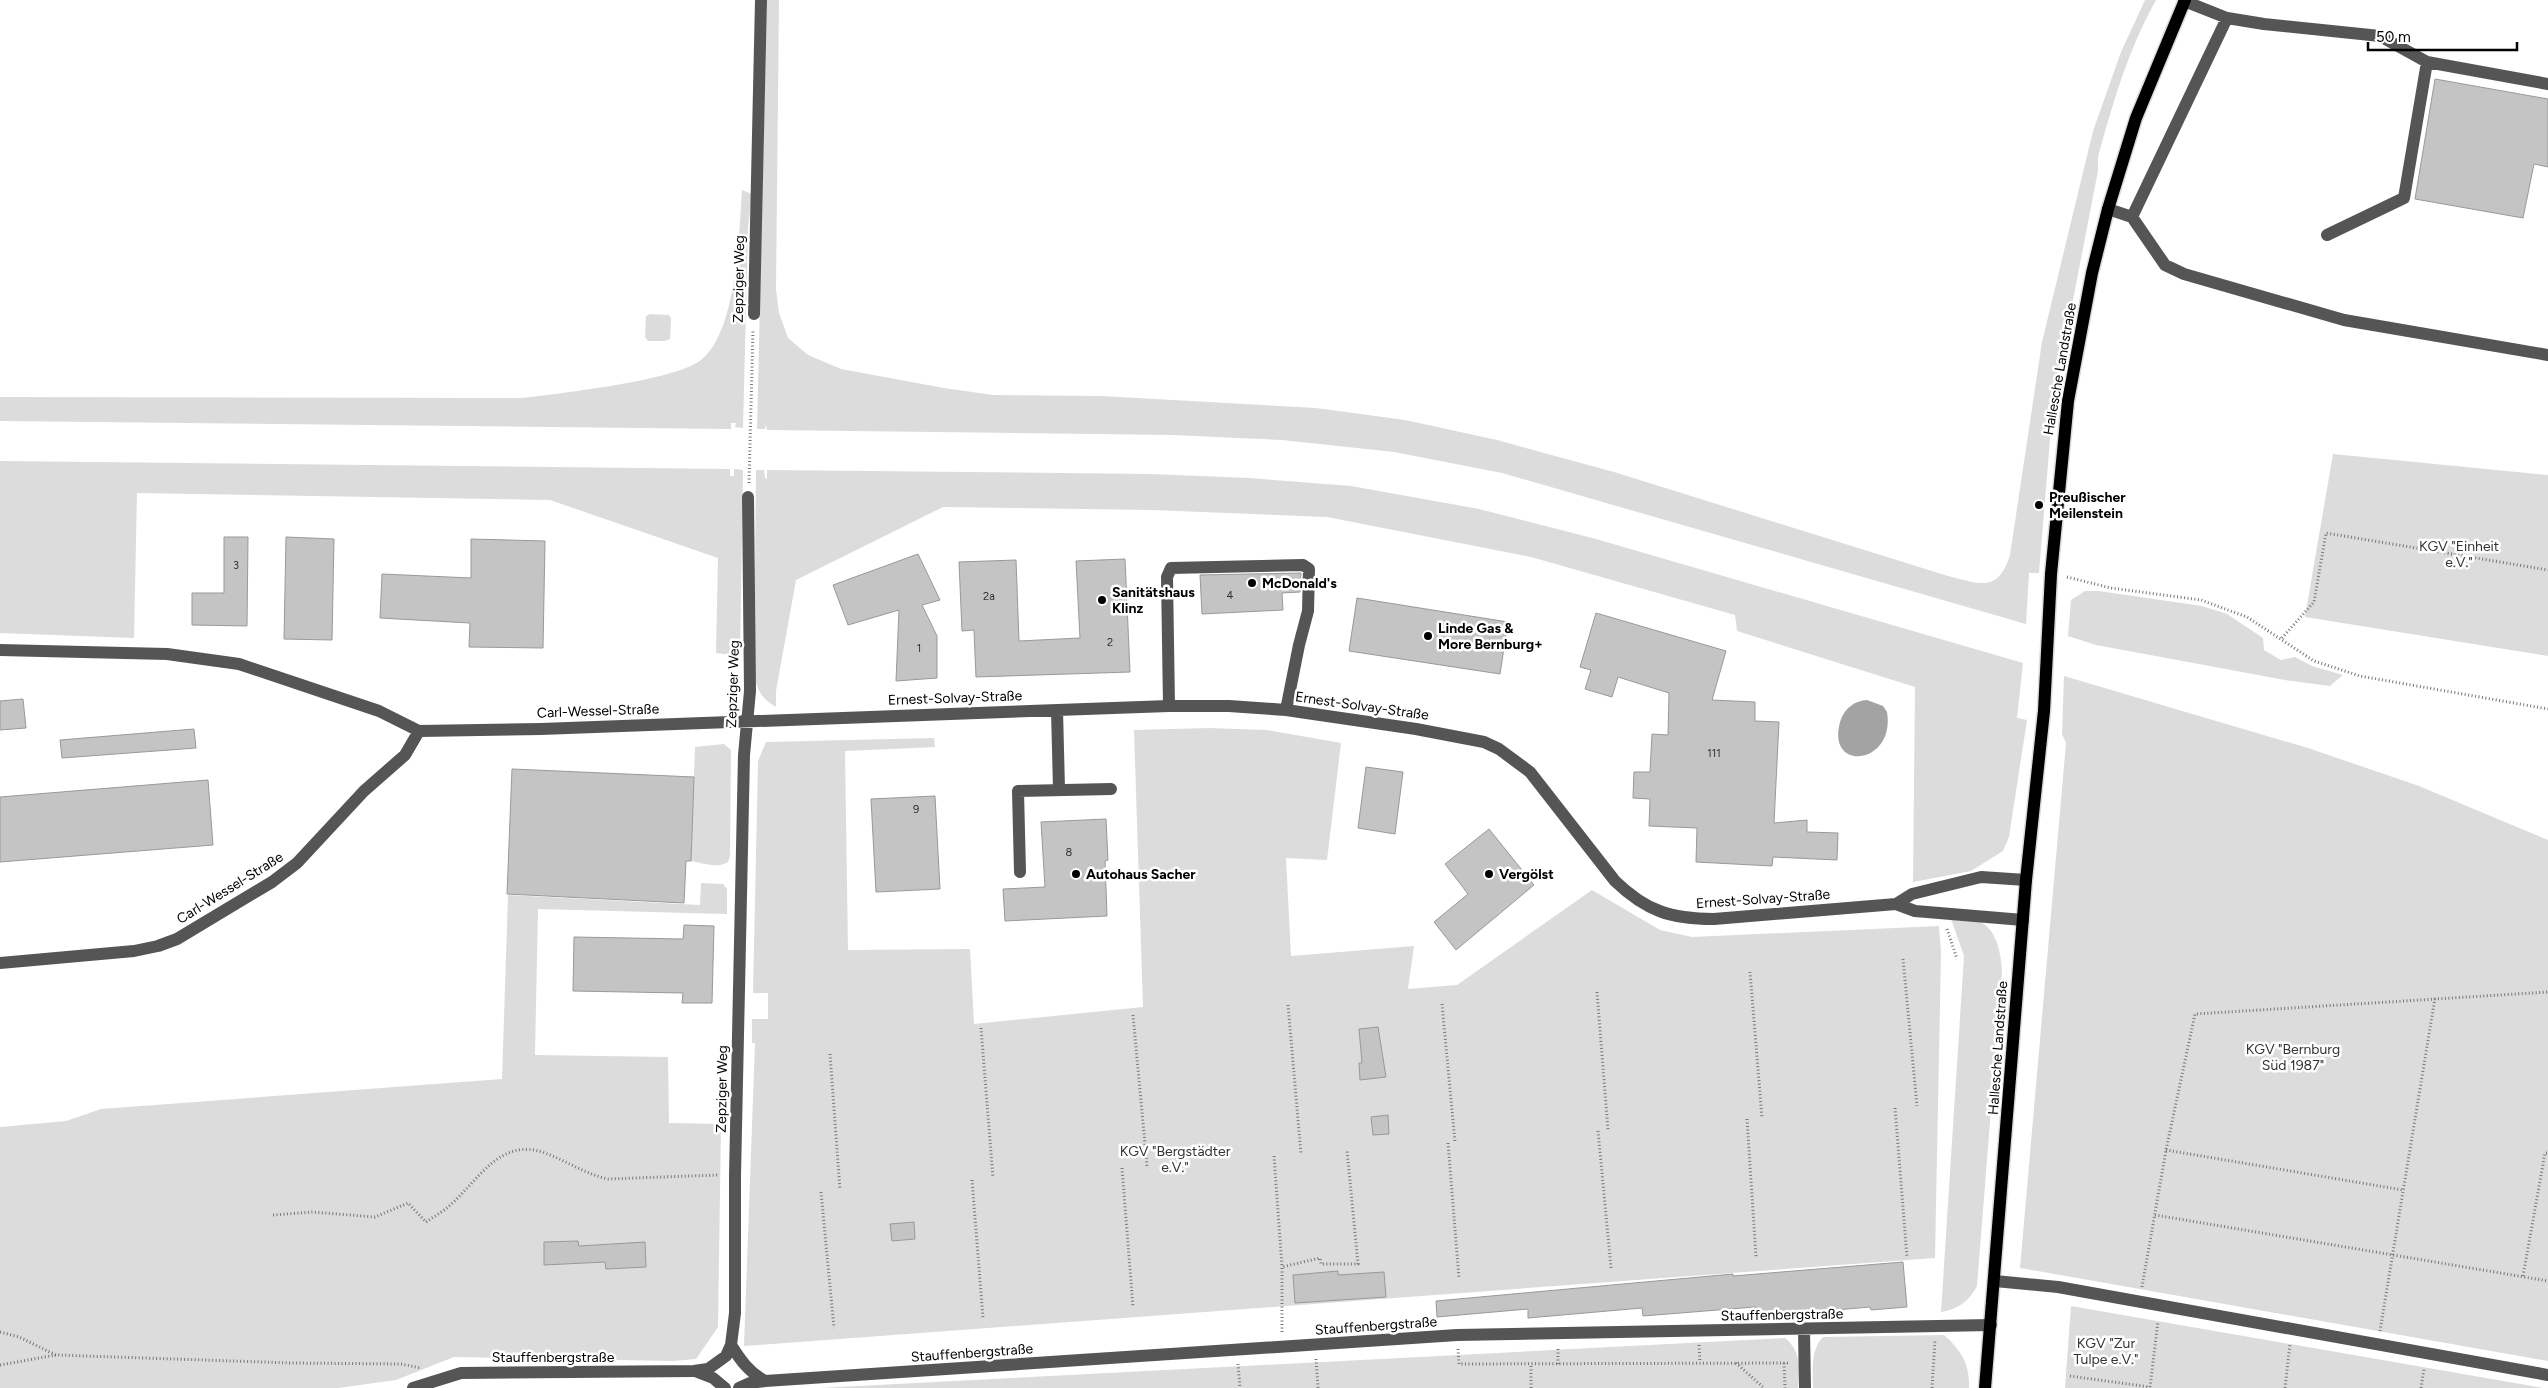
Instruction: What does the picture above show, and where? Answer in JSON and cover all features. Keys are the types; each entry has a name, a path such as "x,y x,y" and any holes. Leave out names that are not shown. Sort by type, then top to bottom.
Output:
{"main road":[{"name":"Hallesche Landstraße","path":"1985,1388 2026,880 2044,711 2051,574 2068,401 2108,208 2149,84 2185,1"}],"street":[{"name":"Zepziger Weg","path":"754,314 761,0"},
{"path":"2185,1 2227,18 2264,24 2380,36 2427,62 2548,84"},
{"path":"2132,216 2227,18"},
{"path":"2327,234 2404,198 2427,62"},
{"path":"2108,208 2132,216 2165,265 2184,274 2344,320 2548,355"},
{"name":"Zepziger Weg","path":"717,1364 726,1356 731,1345 735,1313 735,1175 744,755 750,691 748,497"},
{"path":"1169,706 1167,577 1171,568 1303,564 1310,569 1308,611 1286,710"},
{"name":"Carl-Wessel-Straße","path":"0,650 167,654 239,664 379,710 419,731 748,721"},
{"name":"Ernest-Solvay-Straße","path":"748,721 1169,706 1229,706 1286,710 1459,736 1499,749 1530,772 1615,880 1631,896 1667,914 1688,919 1714,920 1896,904 1915,911 2023,920"},
{"path":"1057,710 1059,789"},
{"name":"Carl-Wessel-Straße","path":"0,963 134,951 158,946 177,938 272,882 297,863 364,791 404,755 419,731"},
{"path":"1020,872 1018,791 1111,789"},
{"name":"Ernest-Solvay-Straße","path":"1896,904 1912,894 1981,877 2026,880"},
{"path":"1995,1281 2058,1287 2378,1346 2548,1375"},
{"name":"Stauffenbergstraße","path":"740,1387 765,1381 1457,1335 1991,1325"},
{"path":"1804,1330 1806,1388"},
{"path":"731,1345 741,1362 752,1374 765,1381"},
{"name":"Stauffenbergstraße","path":"413,1388 461,1373 695,1371 708,1369 717,1364"},
{"name":"Stauffenbergstraße","path":"695,1371 713,1378 725,1388"}],"path":[{"name":"Zepziger Weg","path":"748,497 754,314"},
{"path":"2282,638 2314,602 2326,533 2548,570"},
{"path":"2051,574 2111,588 2201,600 2247,617 2282,638 2314,661 2360,676 2548,709"},
{"path":"1942,912 1957,959"},
{"path":"1903,959 1917,1106"},
{"path":"1750,972 1762,1118"},
{"path":"1597,992 1608,1130"},
{"path":"2139,1303 2166,1150 2196,1014 2548,992"},
{"path":"2378,1346 2435,998"},
{"path":"1442,1004 1454,1142"},
{"path":"1288,1005 1301,1154"},
{"path":"1133,1015 1146,1166"},
{"path":"982,1028 994,1178"},
{"path":"830,1054 840,1190"},
{"path":"1895,1108 1907,1257"},
{"path":"1747,1119 1756,1257"},
{"path":"1598,1131 1611,1268"},
{"path":"1448,1143 1459,1278"},
{"path":"273,1215 313,1212 375,1217 408,1203 426,1222 449,1206 471,1182 502,1156 516,1149 544,1152 590,1175 608,1179 735,1175"},
{"path":"1282,1267 1320,1258 1321,1264 1358,1264 1347,1150"},
{"path":"2166,1150 2404,1190"},
{"path":"2523,1276 2544,1153 2548,1154"},
{"path":"1274,1156 1282,1267 1283,1348"},
{"path":"1122,1168 1133,1307"},
{"path":"972,1180 983,1318"},
{"path":"821,1192 834,1328"},
{"path":"2155,1215 2548,1281"},
{"path":"2070,1376 2150,1388 2158,1321"},
{"path":"1932,1388 1936,1327"},
{"path":"0,1332 19,1337 56,1355"},
{"path":"1457,1335 1459,1364 1806,1363"},
{"path":"2285,1388 2290,1344"},
{"path":"1315,1345 1318,1388"},
{"path":"1237,1351 1240,1388"},
{"path":"0,1365 56,1355 292,1364 401,1364 423,1369 433,1381"},
{"path":"1736,1362 1764,1388"},
{"path":"1784,1363 1785,1388"},
{"path":"1531,1388 1532,1364"},
{"path":"2421,1388 2424,1367"}],"green space":[{"path":"767,0 779,0 776,289 779,313 788,338 808,355 841,369 993,395 1101,396 1316,408 1405,420 1497,440 1614,472 1948,576 1986,583 2000,575 2010,555 2042,342 2093,131 2121,52 2145,0 2156,0 2129,57 2098,157 2098,171 2053,403 2039,573 2029,573 2026,624 1502,473 1394,452 1282,440 1172,435 767,430 766,424 765,429 757,429"},
{"path":"742,190 752,194 748,229 743,428 735,427 736,423 731,423 731,429 0,421 0,397 523,398 616,385 667,374 701,360 713,346 722,328 734,281"},
{"path":"650,314 669,315 671,319 670,339 665,341 648,341 645,337 646,316"},
{"name":"KGV \"Einheit e.V.\"","path":"2333,454 2548,475 2548,656 2305,617"},
{"path":"0,461 730,469 730,476 734,476 734,469 743,470 740,656 716,653 718,558 550,500 137,493 134,638 0,633"},
{"path":"756,470 764,470 765,478 767,479 767,470 1151,474 1249,478 1351,486 1479,509 1596,539 2023,663 2017,718 2027,720 2009,837 2003,851 1971,871 1913,882 1915,687 1737,631 1735,615 1531,557 1327,517 1151,510 943,507 796,580 776,691 776,707 763,697 756,683 754,672"},
{"path":"2085,591 2099,591 2202,606 2227,614 2263,638 2264,650 2281,660 2295,657 2312,666 2343,675 2330,686 2285,680 2096,645 2068,636 2071,600"},
{"name":"KGV \"Bernburg Süd 1987\"","path":"2064,676 2311,749 2419,786 2548,840 2548,1361 2020,1268 2066,743 2062,734"},
{"name":"KGV \"Bergstädter e.V.\"","path":"1209,728 1267,730 1341,743 1327,860 1286,858 1291,956 1414,946 1408,989 1457,985 1592,890 1660,930 1692,937 1939,926 1941,952 1935,1258 744,1346 755,1043 752,1043 752,1019 768,1019 768,993 753,993 758,761 766,742 934,738 935,747 845,751 848,950 970,949 974,1024 1143,1007 1134,730"},
{"path":"724,744 731,750 730,856 728,862 724,864 710,865 691,861 695,747"},
{"path":"701,883 723,884 727,889 727,914 538,909 535,1055 668,1057 669,1123 721,1124 718,1327 696,1359 673,1361 454,1357 396,1380 338,1388 0,1388 0,1127 66,1121 101,1109 502,1079 508,895 700,905"},
{"path":"1950,916 1975,920 1990,929 1997,942 2002,971 1977,1286 1963,1304 1941,1312 1964,956"},
{"name":"KGV \"Zur Tulpe e.V.\"","path":"2071,1306 2543,1388 2065,1388"},
{"path":"1944,1335 1960,1352 1963,1358 1968,1372 1969,1388 1813,1388 1814,1354 1823,1337"},
{"path":"1785,1338 1797,1354 1799,1367 1798,1388 819,1388"}],"shaded area":[{"path":"1867,700 1883,706 1887,712 1887,730 1881,743 1872,752 1861,756 1850,755 1842,748 1838,736 1841,719 1851,705"}],"building":[{"path":"2435,79 2548,99 2548,167 2534,164 2523,218 2415,199"},
{"path":"224,537 248,537 247,626 192,625 192,593 224,593"},
{"path":"286,537 334,539 332,640 284,639"},
{"path":"471,539 545,541 543,648 469,647 470,623 380,618 382,574 471,578"},
{"path":"918,554 940,600 922,605 937,636 937,678 896,681 899,610 848,625 833,585"},
{"path":"1125,559 1130,672 976,677 974,630 962,631 959,562 1016,560 1019,641 1080,638 1076,561"},
{"name":"McDonald's","path":"1301,573 1300,592 1282,593 1283,610 1202,614 1200,575"},
{"name":"Linde Gas & More Bernburg+","path":"1357,598 1508,622 1500,674 1349,651"},
{"path":"1596,613 1726,651 1712,700 1755,702 1755,721 1779,722 1774,823 1807,820 1807,832 1838,833 1837,860 1773,857 1772,866 1696,862 1697,828 1649,826 1650,799 1633,798 1634,772 1650,772 1652,734 1668,735 1669,693 1618,677 1612,697 1585,689 1591,670 1580,667"},
{"path":"23,699 26,728 0,730 0,701"},
{"path":"194,729 196,748 62,758 60,740"},
{"path":"1366,767 1403,772 1395,834 1358,828"},
{"path":"512,769 694,777 691,861 686,861 684,903 507,894"},
{"path":"208,780 213,845 0,862 0,797"},
{"path":"935,796 940,889 876,892 871,799"},
{"name":"Autohaus Sacher","path":"1106,819 1108,860 1105,861 1107,916 1005,921 1003,889 1045,887 1041,822"},
{"name":"Vergölst","path":"1489,829 1534,885 1456,950 1434,922 1468,894 1445,864"},
{"path":"684,925 714,926 712,1003 682,1003 683,993 573,991 574,937 683,939"},
{"path":"1378,1027 1386,1077 1360,1080 1359,1063 1362,1063 1359,1029"},
{"path":"1388,1115 1389,1134 1373,1135 1371,1117"},
{"path":"914,1222 915,1239 892,1241 890,1224"},
{"path":"578,1241 579,1246 645,1242 646,1267 606,1269 605,1262 544,1265 544,1242"},
{"path":"1903,1262 1907,1307 1871,1310 1870,1307 1756,1317 1755,1307 1643,1316 1642,1308 1528,1318 1528,1309 1437,1317 1436,1301 1733,1274 1733,1276"},
{"path":"1338,1271 1338,1275 1384,1272 1386,1297 1295,1303 1293,1275"}],"place":[{"name":"Preußischer Meilenstein","path":"2039,505"},
{"name":"McDonald's","path":"1252,583"},
{"name":"Sanitätshaus Klinz","path":"1102,600"},
{"name":"Linde Gas & More Bernburg+","path":"1428,636"},
{"name":"Autohaus Sacher","path":"1076,874"},
{"name":"Vergölst","path":"1489,874"}]}
